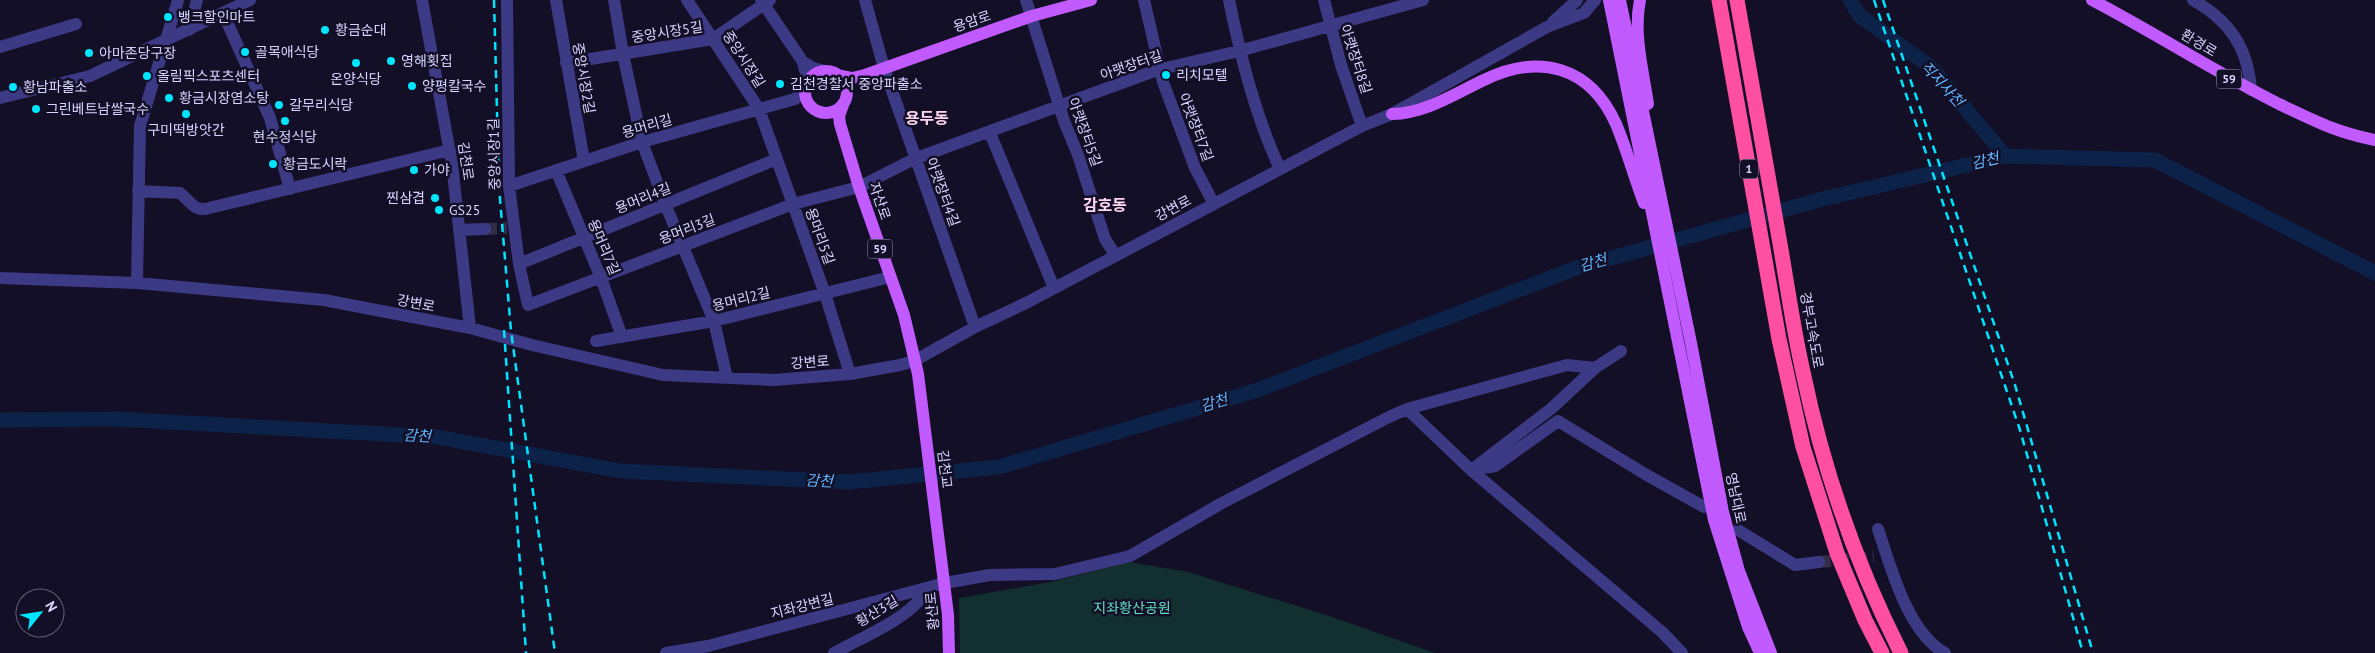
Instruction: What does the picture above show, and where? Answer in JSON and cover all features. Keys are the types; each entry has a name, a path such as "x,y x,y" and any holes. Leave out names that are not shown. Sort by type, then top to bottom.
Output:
{"highway":[{"name":"1","path":"1719,0 1779,339 1803,448 1837,553 1882,653"},
{"name":"경부고속도로","path":"1736,0 1796,334 1818,438 1836,497 1859,561 1885,622 1901,653"}],"main road":[{"name":"용암로","path":"865,75 1032,16 1091,0"},
{"path":"1609,0 1685,344"},
{"path":"1620,0 1662,238"},
{"path":"1640,0 1636,17 1662,238"},
{"name":"환경로","path":"2092,0 2251,90 2318,124 2343,134 2375,140"},
{"path":"1392,114 1418,111 1498,73 1542,65 1558,68 1574,76 1595,91 1616,125 1662,238"},
{"path":"840,124 825,113 813,108 809,103 807,86 818,73 825,71 852,78 865,75"},
{"path":"838,75 843,80 845,99"},
{"path":"825,113 832,112 845,99 856,80 865,75"},
{"name":"59","path":"840,124 839,116 845,99"},
{"name":"자산로","path":"840,124 859,188 904,315 918,374"},
{"name":"영남대로","path":"1685,344 1714,520 1748,627 1760,653"},
{"name":"영남대로","path":"1685,344 1723,512 1739,572 1771,653"},
{"name":"김천교","path":"918,374 942,567"},
{"name":"황산로","path":"942,567 945,583 949,653"}],"street":[{"path":"137,283 140,126 178,0"},
{"path":"189,30 197,0"},
{"path":"0,98 90,76 250,0"},
{"name":"김천로","path":"422,0 450,150 470,328"},
{"name":"중앙시장1길","path":"507,0 511,228 528,305"},
{"name":"중앙시장2길","path":"556,0 584,161"},
{"path":"614,0 623,54 642,142 714,322 727,378"},
{"name":"중앙시장길","path":"687,0 759,109"},
{"name":"아랫장터4길","path":"865,0 884,68 975,327"},
{"name":"아랫장터5길","path":"1026,0 1105,239 1116,256"},
{"name":"아랫장터7길","path":"1144,0 1160,70 1195,168 1214,204"},
{"path":"1229,0 1240,51 1265,135 1280,169"},
{"name":"아랫장터8길","path":"1324,0 1330,26 1362,126"},
{"name":"아랫장터길","path":"859,188 915,158 990,133 1160,70 1240,51 1423,0"},
{"name":"강변로","path":"1547,27 1577,0"},
{"name":"강변로","path":"0,278 137,283 324,300 470,328 532,345 663,375 774,380 850,374 900,366 914,361 975,327 998,318 1362,126 1392,114 1547,27 1584,13 1595,0"},
{"path":"1584,13 1604,0"},
{"path":"2193,0 2214,13 2233,34 2247,61 2251,90"},
{"path":"765,1 803,62 807,86"},
{"name":"중앙시장5길","path":"566,63 713,39 765,1"},
{"path":"223,13 270,118 290,189"},
{"path":"0,47 76,24"},
{"path":"803,62 813,68 825,71"},
{"name":"용머리길","path":"509,186 642,142 795,99 807,86"},
{"path":"795,99 809,103"},
{"name":"용머리5길","path":"759,109 825,294 850,374"},
{"path":"990,133 1054,288"},
{"path":"138,191 180,193 199,209 450,150"},
{"name":"용머리4길","path":"519,264 666,206 777,159"},
{"name":"용머리7길","path":"556,170 601,278 622,337"},
{"name":"용머리3길","path":"528,305 793,204 859,188"},
{"path":"459,230 485,229"},
{"name":"용머리2길","path":"596,342 714,322 890,277"},
{"path":"1472,470 1552,408 1595,368 1620,351"},
{"name":"지좌강변길","path":"666,653 708,649 945,583 990,575 1055,574 1130,556 1222,503 1318,452 1406,409 1567,364 1595,368"},
{"path":"1406,409 1472,470 1662,632 1682,653"},
{"path":"1472,470 1495,466 1558,420 1645,474 1704,507"},
{"path":"1878,529 1880,554 1907,608 1922,635 1935,648 1945,653"},
{"path":"1738,530 1795,565 1819,562"},
{"name":"황산3길","path":"834,653 918,604 924,598 927,588"}],"green space":[{"name":"지좌황산공원","path":"1129,562 1188,572 1326,615 1435,653 960,653 959,598 1051,582"}],"waterway":[{"name":"직지사천","path":"1850,0 1860,16 1932,68 2005,156"},
{"name":"감천","path":"0,420 116,419 437,437 620,471 849,482 999,467 1255,391 1576,268 1823,199 2005,156 2155,160 2375,273"}],"tunnel":[{"path":"485,229 507,228"},
{"path":"1819,562 1874,557"}],"railway":[{"path":"494,0 499,187 511,331 555,653"},
{"path":"1874,0 2020,430 2083,653"},
{"path":"1883,0 2015,385 2093,653"},
{"path":"504,330 526,653"}],"place":[{"name":"뱅크할인마트","path":"168,17"},
{"name":"황금순대","path":"325,30"},
{"name":"골목애식당","path":"245,52"},
{"name":"아마존당구장","path":"89,53"},
{"name":"영해횟집","path":"391,61"},
{"name":"온양식당","path":"356,63"},
{"name":"리치모텔","path":"1166,75"},
{"name":"올림픽스포츠센터","path":"147,76"},
{"name":"김천경찰서 중앙파출소","path":"780,84"},
{"name":"양평칼국수","path":"412,86"},
{"name":"황남파출소","path":"13,87"},
{"name":"황금시장염소탕","path":"169,98"},
{"name":"갈무리식당","path":"279,105"},
{"name":"그린베트남쌀국수","path":"36,109"},
{"name":"구미떡방앗간","path":"186,114"},
{"name":"현수정식당","path":"285,121"},
{"name":"황금도시락","path":"273,164"},
{"name":"가야","path":"414,170"},
{"name":"찐삼겹","path":"435,198"},
{"name":"GS25","path":"439,210"}],"district":[{"name":"용두동","path":"927,118"},
{"name":"감호동","path":"1105,205"}]}
